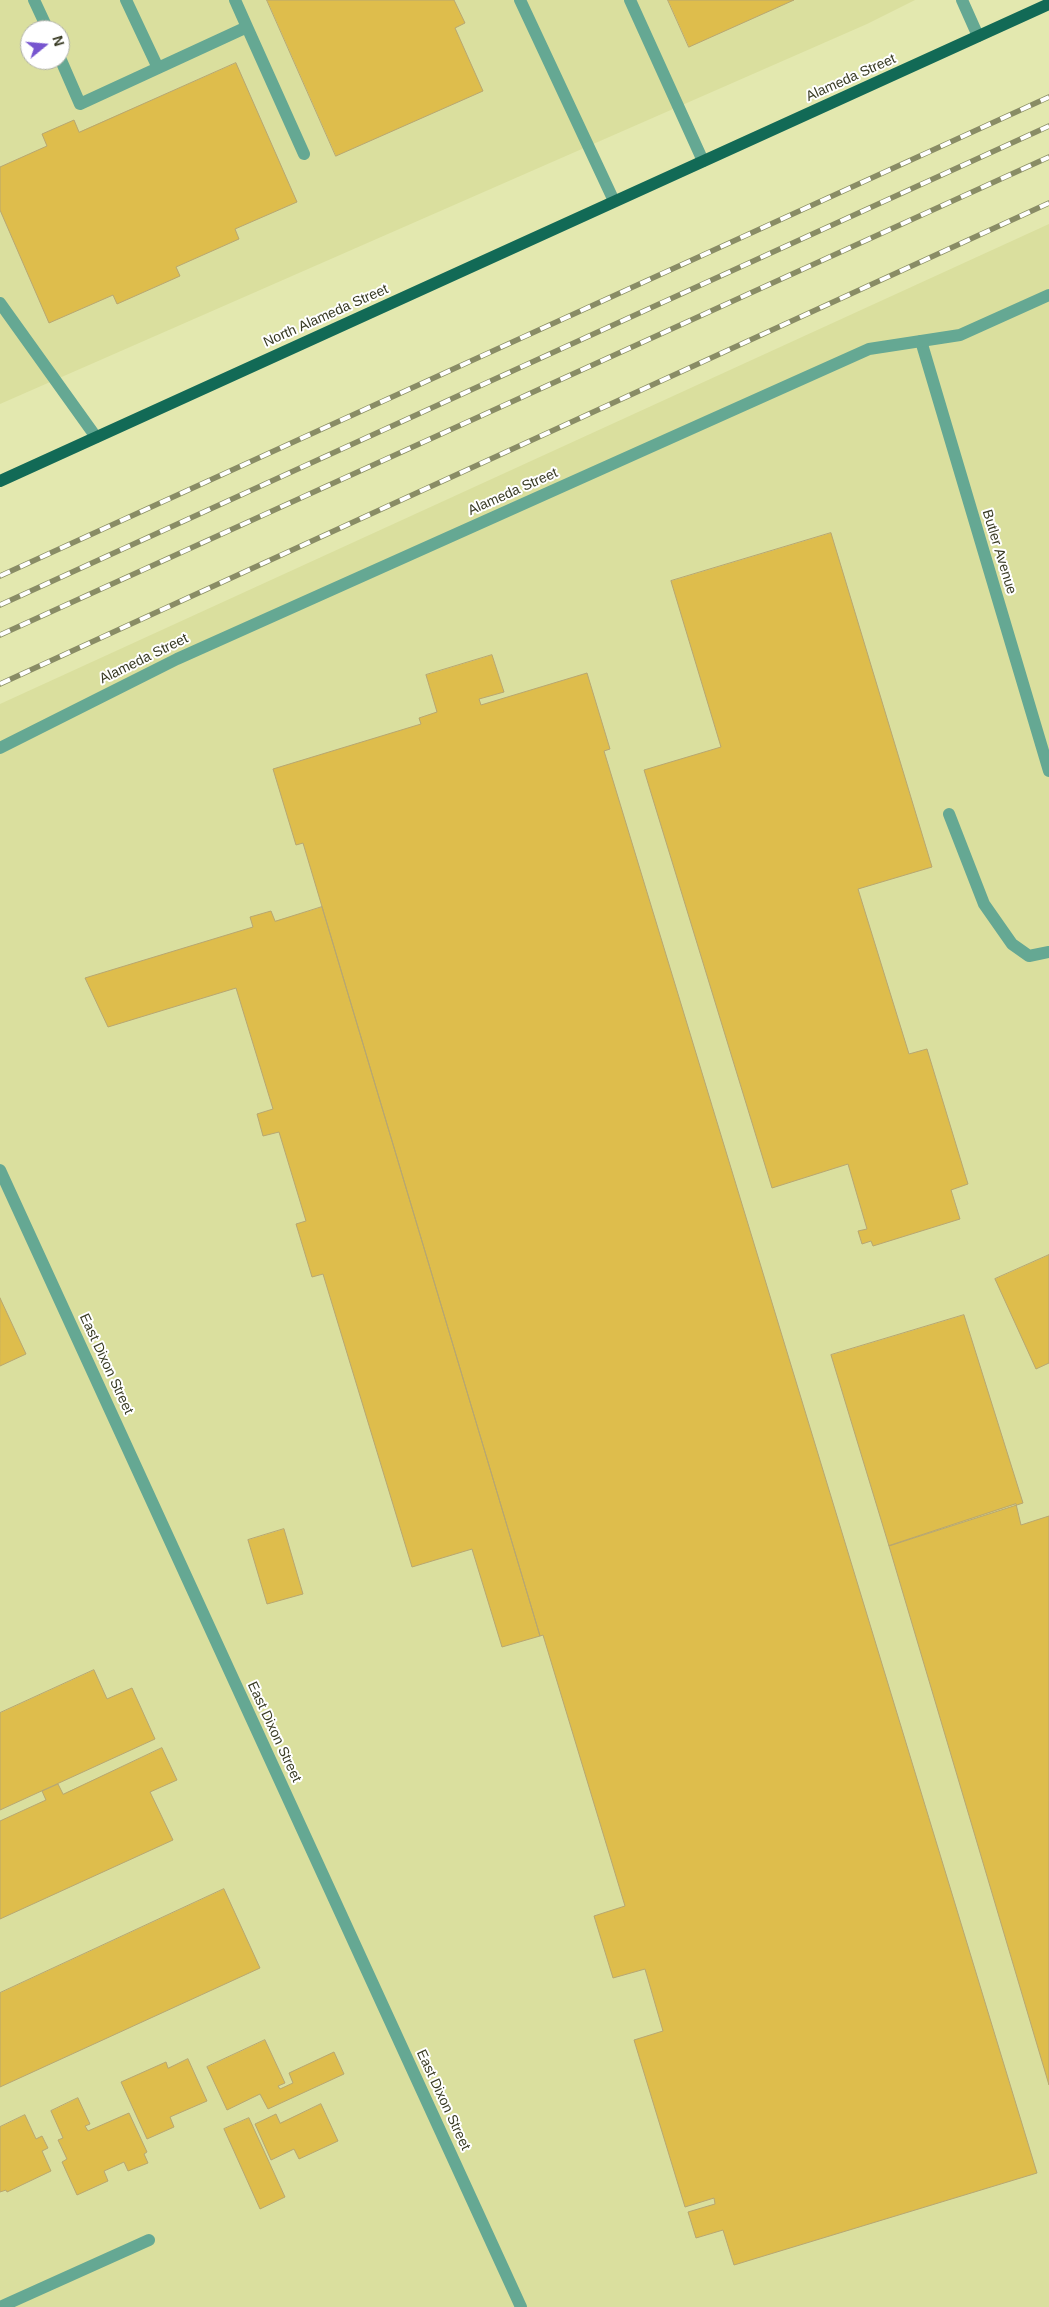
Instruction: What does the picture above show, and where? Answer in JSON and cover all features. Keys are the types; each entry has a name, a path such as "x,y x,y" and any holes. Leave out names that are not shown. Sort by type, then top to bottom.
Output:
{"main road":[{"name":"Alameda Street","path":"665,178 1049,4"},
{"name":"North Alameda Street","path":"0,481 665,178"}],"street":[{"path":"34,0 43,20"},
{"path":"126,0 158,68"},
{"path":"235,0 304,154"},
{"path":"520,0 614,201"},
{"path":"630,0 703,161"},
{"path":"962,0 978,36"},
{"path":"65,70 80,104 247,28"},
{"name":"Alameda Street","path":"0,748 177,659 869,349 960,335 1049,294"},
{"path":"0,303 96,437"},
{"name":"Butler Avenue","path":"921,341 1049,771"},
{"path":"949,814 984,904 1012,944 1030,956 1049,952"},
{"name":"East Dixon Street","path":"0,1170 521,2307"},
{"path":"0,2307 149,2240"}],"shaded area":[{"path":"0,0 915,0 867,24 0,404"},
{"path":"1049,224 1049,2307 0,2307 0,704"}],"building":[{"path":"267,0 454,0 465,23 455,28 483,91 336,156"},
{"path":"668,0 794,0 689,47"},
{"path":"236,63 297,202 235,229 239,239 176,267 180,276 117,304 113,295 49,323 0,210 0,167 47,146 42,134 74,120 79,132"},
{"path":"831,533 932,867 858,889 909,1054 927,1049 968,1184 951,1190 960,1219 873,1246 871,1241 862,1244 858,1231 867,1229 848,1164 772,1188 644,770 721,747 671,581"},
{"path":"492,655 504,692 479,699 481,705 587,673 610,749 604,751 1037,2173 734,2265 723,2230 696,2238 688,2212 715,2204 714,2198 685,2207 634,2040 663,2031 645,1969 613,1978 594,1916 625,1906 543,1635 540,1636 303,843 296,845 273,769 421,724 419,718 437,712 426,675"},
{"path":"322,907 540,1636 502,1647 472,1549 412,1567 323,1274 312,1277 296,1224 306,1221 279,1132 263,1136 257,1114 273,1109 236,988 108,1027 85,978 253,927 250,917 271,911 275,921"},
{"path":"1049,1255 1049,1363 1036,1369 995,1279"},
{"path":"0,1298 26,1354 0,1366"},
{"path":"964,1315 1023,1503 889,1546 831,1355"},
{"path":"1016,1504 1021,1525 1049,1516 1049,2085 889,1546"},
{"path":"284,1529 303,1594 267,1604 248,1540"},
{"path":"94,1670 107,1699 132,1688 155,1739 0,1810 0,1713"},
{"path":"162,1748 177,1780 150,1792 173,1840 0,1919 0,1821 46,1800 42,1791 58,1784 63,1794"},
{"path":"224,1889 260,1968 0,2087 0,1993"},
{"path":"265,2040 285,2083 278,2086 280,2089 293,2083 289,2073 334,2052 344,2074 268,2109 260,2094 227,2110 207,2067"},
{"path":"188,2059 207,2101 170,2117 174,2127 147,2139 121,2082 166,2062 168,2068"},
{"path":"78,2098 90,2124 85,2126 88,2131 129,2113 147,2152 144,2154 148,2163 128,2171 124,2162 104,2171 108,2181 77,2195 62,2162 67,2159 58,2140 63,2138 51,2111"},
{"path":"321,2104 338,2141 299,2159 294,2149 271,2160 255,2124 276,2114 280,2123"},
{"path":"25,2115 36,2139 42,2136 48,2148 42,2151 51,2171 7,2192 6,2190 0,2192 0,2127"},
{"path":"249,2118 285,2197 260,2209 224,2129"}],"railway":[{"path":"0,576 1049,97"},
{"path":"0,605 1049,126"},
{"path":"0,635 1049,157"},
{"path":"0,684 1049,203"}]}
